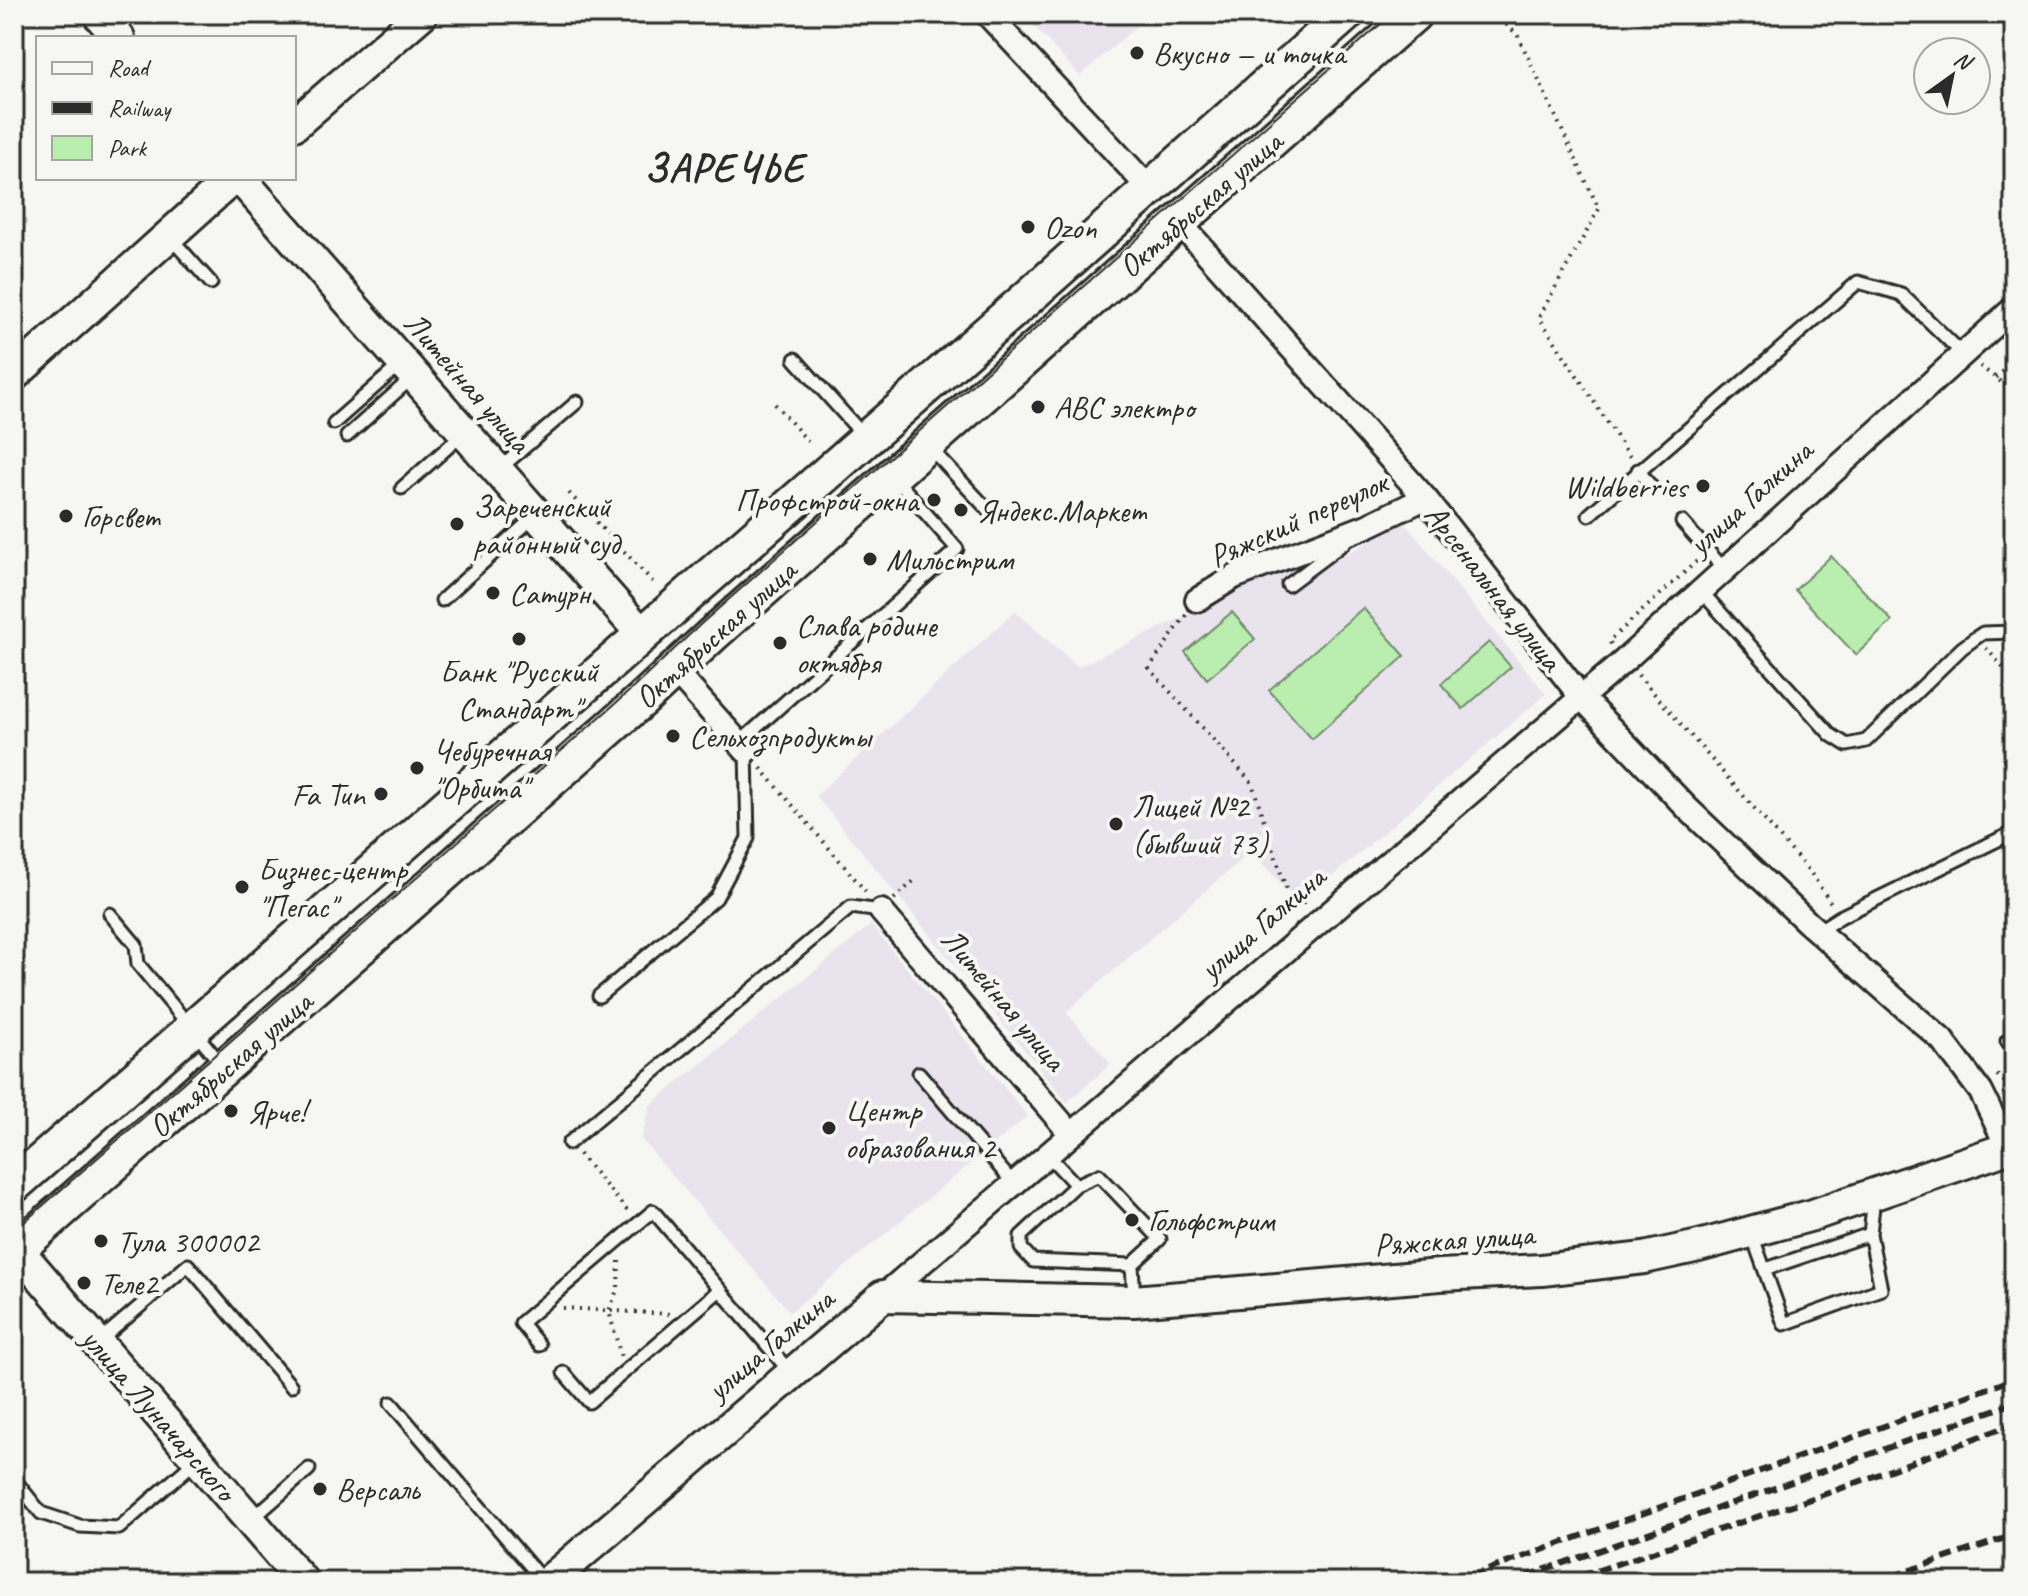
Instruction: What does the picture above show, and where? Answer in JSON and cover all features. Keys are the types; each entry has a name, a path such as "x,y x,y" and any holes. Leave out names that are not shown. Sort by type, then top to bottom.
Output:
{"main road":[{"name":"Октябрьская улица","path":"14,1185 1346,14"},
{"name":"Октябрьская улица","path":"15,1249 225,1068 1414,14"},
{"name":"Арсенальная улица","path":"1150,189 1179,222"},
{"path":"642,634 674,670"}],"street":[{"path":"98,14 117,36"},
{"path":"296,123 422,14"},
{"name":"Арсенальная улица","path":"987,14 1150,189"},
{"path":"14,375 231,180"},
{"name":"Литейная улица","path":"242,180 642,634"},
{"name":"Арсенальная улица","path":"1179,222 1425,498 1581,697 1687,808 1818,931 1942,1040 1981,1092 2011,1147"},
{"name":"улица Галкина","path":"546,1582 1625,660 2014,308"},
{"name":"Ряжский переулок","path":"1197,600 1234,577 1367,526 1425,498"},
{"path":"674,670 742,747"},
{"name":"Литейная улица","path":"881,911 1071,1134"},
{"name":"Ряжская улица","path":"883,1296 1134,1301 1440,1275 1542,1270 1644,1258 1813,1215 2011,1147"},
{"name":"улица Луначарского","path":"15,1249 303,1582"}],"lane":[{"path":"169,236 211,283"},
{"path":"1589,515 1858,282 1901,294 1963,354"},
{"path":"795,359 866,438"},
{"path":"334,423 408,369"},
{"path":"347,436 408,369"},
{"path":"497,470 577,402"},
{"path":"402,488 464,433"},
{"path":"928,445 992,514"},
{"path":"1638,470 1653,489"},
{"path":"599,996 716,898 748,838 742,747 957,549 893,476"},
{"path":"442,600 537,515"},
{"path":"1682,522 1724,569"},
{"path":"1288,585 1367,526"},
{"path":"1700,590 1831,735 1847,745 1866,741 1977,637 1983,633 2014,632"},
{"path":"1818,931 1840,917 2014,832"},
{"path":"569,1143 851,907 881,911"},
{"path":"110,914 136,945 138,964 225,1068"},
{"path":"919,1073 1014,1184"},
{"path":"1048,1155 1076,1185"},
{"path":"1099,1175 1160,1239 1132,1265 1033,1261 1024,1252 1021,1236 1076,1185 1099,1175"},
{"path":"1750,1231 1784,1324 1881,1289 1870,1234 1874,1193"},
{"path":"539,1345 521,1323 653,1211 790,1373"},
{"path":"1766,1269 1870,1234"},
{"path":"97,1343 188,1265 291,1386"},
{"path":"1132,1265 1134,1301"},
{"path":"564,1373 589,1402 720,1290"},
{"path":"391,1403 546,1582"},
{"path":"14,1479 41,1513 80,1526 119,1528 198,1459"},
{"path":"250,1520 309,1469"}],"path":[{"path":"1494,14 1517,34 1599,209 1539,317 1638,470"},
{"path":"1963,354 1996,378 2014,396"},
{"path":"1996,378 2014,361"},
{"path":"775,404 811,445"},
{"path":"569,493 653,582"},
{"path":"1708,551 1609,641 1810,872 1840,917"},
{"path":"1197,600 1149,668 1252,783 1286,889 1322,919"},
{"path":"1977,637 2014,680"},
{"path":"742,747 881,911 916,879"},
{"path":"1992,1071 2014,1090"},
{"path":"569,1143 639,1224"},
{"path":"621,1239 618,1287 609,1311 625,1371"},
{"path":"540,1307 690,1315"}],"shaded area":[{"path":"1023,14 1150,14 1080,76"},
{"name":"Лицей №2 (бывший 73)","path":"1403,521 1546,694 1300,904 1251,851 1066,1012 1111,1064 1067,1102 816,796 1015,611 1078,667 1328,548 1343,556"},
{"name":"Центр образования 2","path":"871,925 1028,1116 790,1312 641,1139 650,1105"}],"green space":[{"path":"1831,556 1892,621 1856,655 1795,590"},
{"path":"1363,608 1405,656 1312,739 1269,690"},
{"path":"1232,612 1255,639 1207,679 1185,652"},
{"path":"1489,642 1511,667 1463,709 1441,684"}],"tram line":[{"path":"14,1231 633,688 702,623 1392,14"}],"railway":[{"path":"1454,1582 2014,1379"},
{"path":"1510,1582 2014,1403"},
{"path":"1563,1582 1834,1491 2014,1424"},
{"path":"1875,1582 2014,1535"},
{"path":"1995,1582 2014,1575"}],"place":[{"name":"Вкусно — и точка","path":"1137,53"},
{"name":"Ozon","path":"1028,227"},
{"name":"АВС электро","path":"1038,407"},
{"name":"Wildberries","path":"1703,486"},
{"name":"Профстрой-окна","path":"934,500"},
{"name":"Яндекс.Маркет","path":"961,510"},
{"name":"Горсвет","path":"66,516"},
{"name":"Зареченский районный суд","path":"457,524"},
{"name":"Мильстрим","path":"870,559"},
{"name":"Сатурн","path":"493,593"},
{"name":"Банк \"Русский Стандарт\"","path":"519,639"},
{"name":"Слава родине октября","path":"780,643"},
{"name":"Сельхозпродукты","path":"673,736"},
{"name":"Чебуречная \"Орбита\"","path":"417,768"},
{"name":"Fa Tun","path":"381,794"},
{"name":"Лицей №2 (бывший 73)","path":"1116,824"},
{"name":"Бизнес-центр \"Пегас\"","path":"242,887"},
{"name":"Ярче!","path":"231,1111"},
{"name":"Центр образования 2","path":"829,1128"},
{"name":"Гольфстрим","path":"1132,1220"},
{"name":"Тула 300002","path":"101,1241"},
{"name":"Теле2","path":"84,1283"},
{"name":"Версаль","path":"320,1489"}],"district":[{"name":"ЗАРЕЧЬЕ","path":"725,167"}]}
